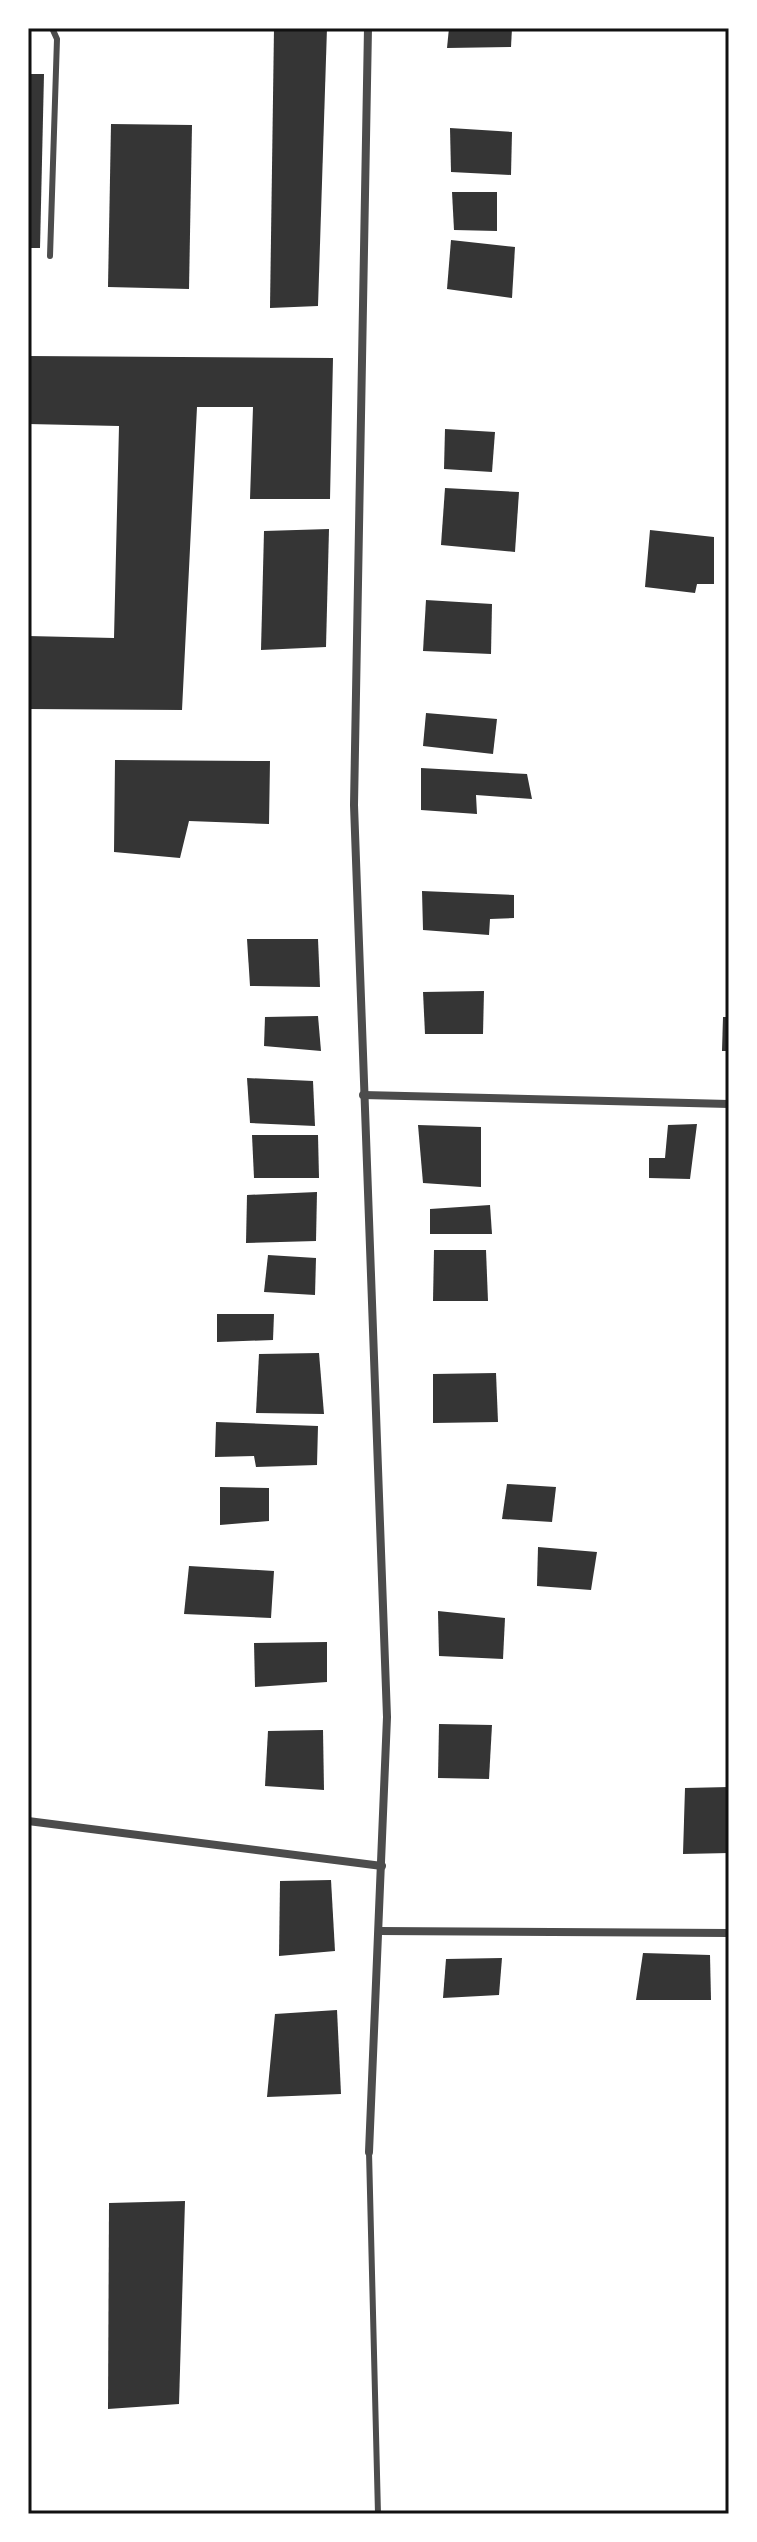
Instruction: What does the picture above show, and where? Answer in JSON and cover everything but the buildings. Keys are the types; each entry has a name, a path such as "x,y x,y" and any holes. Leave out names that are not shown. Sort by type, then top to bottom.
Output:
{"street":[{"path":"368,28 354,805 387,1717 369,2152"},
{"path":"363,1095 729,1104"},
{"path":"28,1821 382,1866"},
{"path":"379,1931 729,1933"}],"lane":[{"path":"50,256 57,39 52,28"},
{"path":"369,2152 378,2514"}]}
